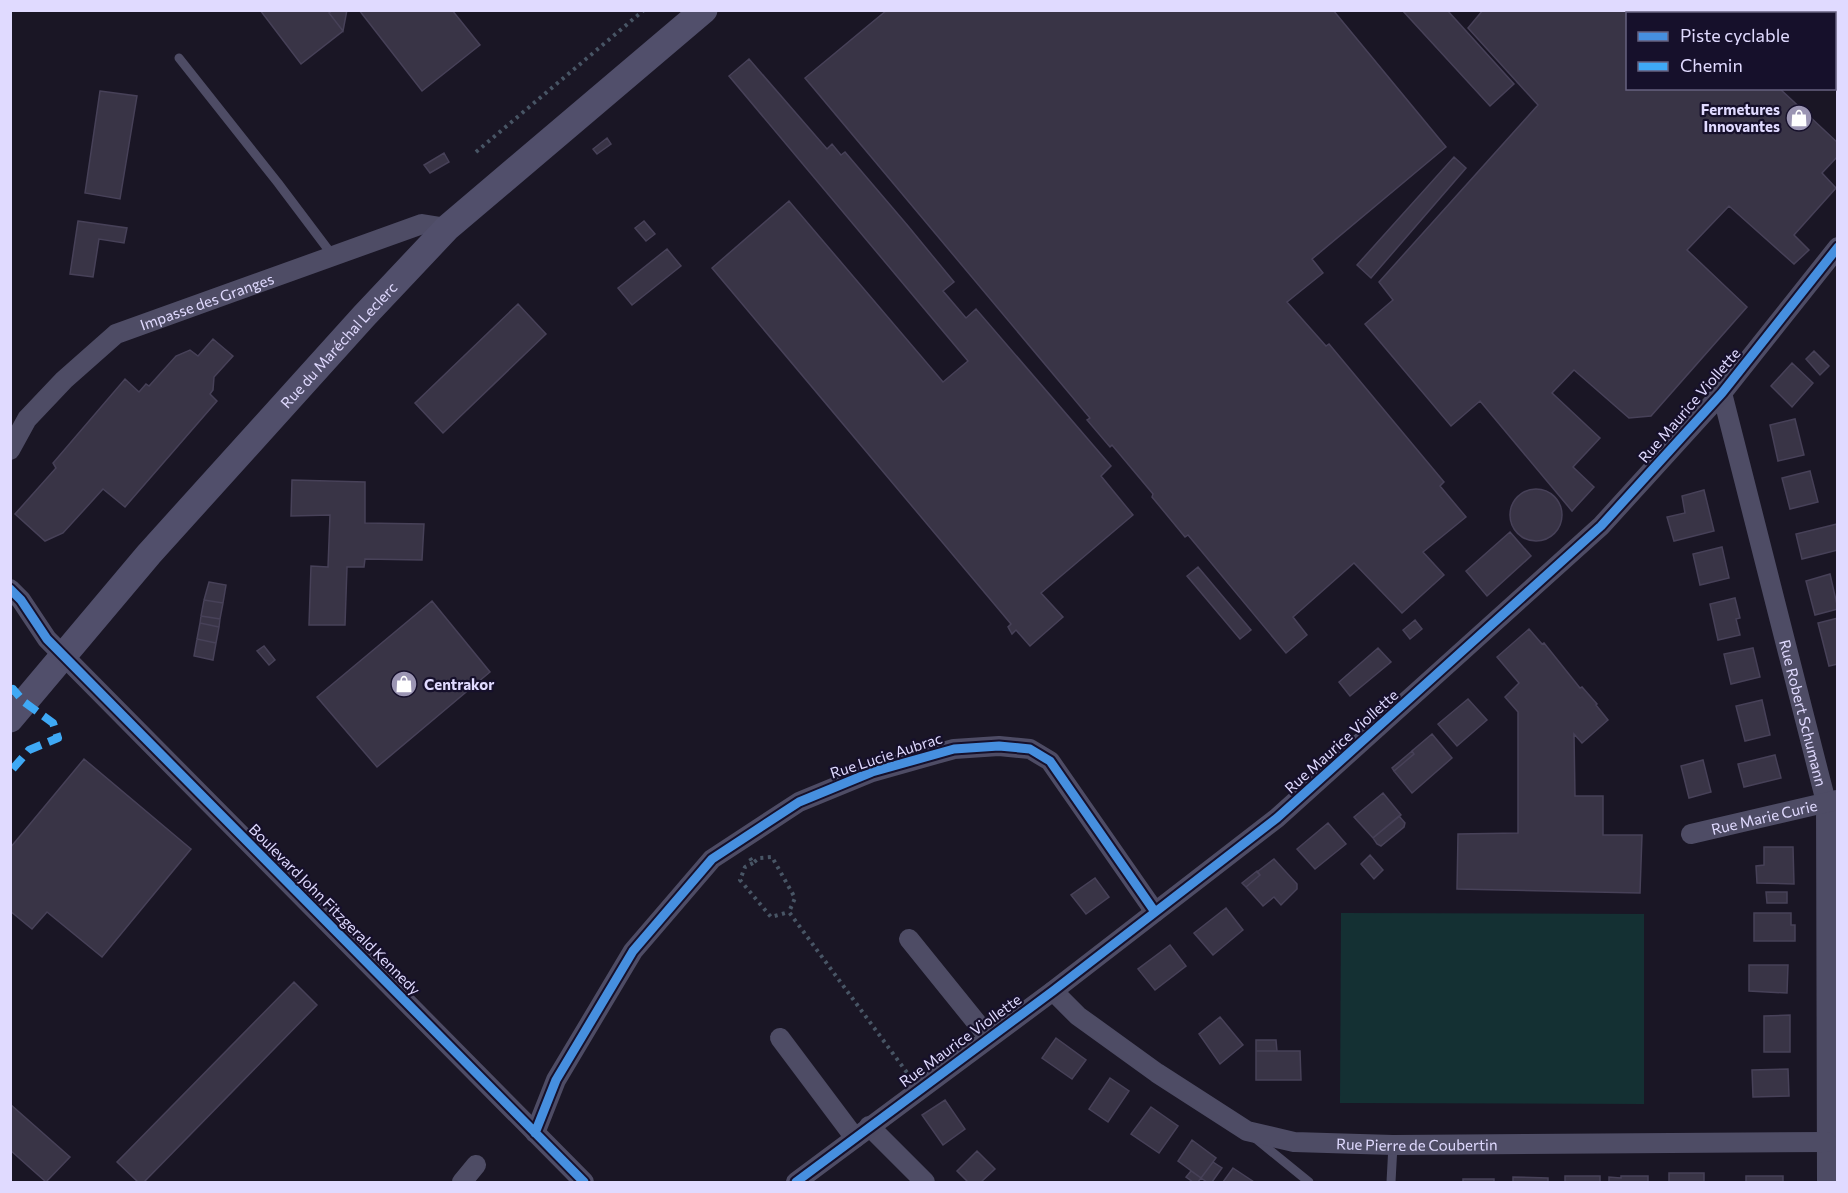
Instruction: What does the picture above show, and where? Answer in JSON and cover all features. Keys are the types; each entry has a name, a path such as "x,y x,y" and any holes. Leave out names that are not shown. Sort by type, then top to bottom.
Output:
{"main road":[{"name":"Rue du Maréchal Leclerc","path":"10,719 149,554 364,316 447,228 704,10"}],"street":[{"name":"Impasse des Granges","path":"10,450 27,419 64,380 116,334 422,224 447,228"},
{"name":"Rue Maurice Viollette","path":"796,1182 1053,991 1277,818 1601,526 1722,393 1838,247"},
{"name":"Rue Robert Schumann","path":"1722,393 1832,801 1827,1182"},
{"name":"Boulevard John Fitzgerald Kennedy","path":"10,590 21,600 47,639 584,1182"},
{"name":"Rue Lucie Aubrac","path":"535,1133 556,1080 633,951 712,859 799,802 872,772 954,749 999,746 1030,749 1050,761 1155,912"},
{"name":"Rue Marie Curie","path":"1691,834 1832,801"},
{"path":"909,939 989,1038"},
{"name":"Rue Pierre de Coubertin","path":"1053,991 1078,1016 1148,1067 1246,1131 1294,1142 1392,1144 1827,1142"},
{"path":"780,1038 862,1132 925,1182"},
{"path":"462,1182 476,1165"}],"lane":[{"path":"179,58 333,256"},
{"path":"1246,1131 1309,1182"},
{"path":"1391,1182 1392,1144"}],"path":[{"path":"476,152 644,10"},
{"path":"739,841 753,862"},
{"path":"772,857 795,898 789,912 771,917 740,880 745,867 759,858 772,857"},
{"path":"789,912 919,1090"}],"green space":[{"path":"1341,913 1644,914 1644,1104 1340,1103"}],"building":[{"path":"260,10 333,10 329,13 343,31 301,64"},
{"path":"333,10 347,10 343,31 329,13"},
{"path":"359,10 452,10 480,45 422,91"},
{"path":"887,10 1333,10 1446,147 1312,259 1323,273 1287,302 1326,346 1329,344 1444,482 1440,486 1466,517 1423,552 1444,575 1402,613 1354,563 1293,617 1307,635 1286,653 1188,535 1185,537 1112,445 1110,447 1087,420 1090,418 805,78"},
{"path":"1402,10 1447,10 1514,84 1490,106"},
{"path":"1483,10 1679,10 1680,12 1626,12 1626,90 1781,90 1838,143 1838,156 1822,173 1836,188 1794,235 1809,250 1794,264 1729,206 1687,250 1747,307 1651,416 1629,418 1574,370 1552,393 1600,438 1573,467 1594,487 1572,511 1480,401 1451,426 1365,324 1393,300 1379,282 1538,105 1468,28"},
{"path":"749,59 827,149 832,144 841,155 845,152 908,226 954,282 943,291 966,318 976,309 1111,466 1101,476 1133,515 1041,593 1063,617 1030,646 1016,630 1012,634 1008,627 1011,624 712,268 789,201 943,382 968,361 729,76"},
{"path":"100,91 137,96 120,199 85,193"},
{"path":"607,138 611,144 597,154 593,149"},
{"path":"444,153 449,162 430,173 424,165"},
{"path":"1454,157 1466,168 1371,278 1357,265"},
{"path":"78,221 127,228 124,243 99,239 93,277 70,274"},
{"path":"644,221 655,234 646,241 635,228"},
{"path":"667,249 681,266 632,305 618,288"},
{"path":"518,304 546,334 443,433 415,403"},
{"path":"213,339 233,356 214,377 213,390 210,394 217,401 125,507 103,489 63,533 45,541 15,514 56,468 53,463 125,379 139,392 146,384 149,386 176,356 190,350 198,356"},
{"path":"1814,351 1829,366 1820,375 1806,359"},
{"path":"1792,363 1813,383 1792,407 1771,386"},
{"path":"1795,419 1804,455 1778,461 1770,425"},
{"path":"1810,471 1818,502 1790,509 1782,478"},
{"path":"292,480 365,482 365,523 424,524 422,560 365,559 364,567 347,567 345,625 309,625 311,566 328,567 330,515 291,516"},
{"path":"1536,489 1546,491 1554,497 1560,505 1562,515 1560,525 1554,533 1546,539 1536,541 1526,539 1518,533 1512,525 1510,515 1512,505 1518,497 1526,491"},
{"path":"1704,490 1714,531 1674,541 1667,517 1685,513 1682,496"},
{"path":"1837,524 1838,550 1802,559 1796,534"},
{"path":"1510,532 1531,556 1487,596 1466,571"},
{"path":"1722,547 1729,578 1700,585 1693,554"},
{"path":"1198,567 1251,630 1240,639 1187,576"},
{"path":"1830,574 1838,609 1815,615 1806,581"},
{"path":"209,582 226,585 223,603 204,600"},
{"path":"1735,598 1740,618 1736,619 1740,635 1718,640 1710,604"},
{"path":"204,600 223,603 220,619 201,616"},
{"name":"Centrakor","path":"432,601 490,672 377,767 317,697"},
{"path":"201,616 220,619 219,627 200,623"},
{"path":"1838,618 1838,664 1829,666 1818,623"},
{"path":"1415,620 1422,629 1410,639 1403,630"},
{"path":"200,623 219,627 216,643 197,639"},
{"path":"1529,629 1542,644 1544,643 1580,688 1582,687 1597,704 1608,720 1582,743 1574,734 1575,796 1603,796 1603,835 1642,835 1640,893 1457,889 1458,834 1518,833 1518,712 1505,697 1519,683 1497,657"},
{"path":"197,639 216,643 213,660 194,656"},
{"path":"264,646 275,660 269,665 257,651"},
{"path":"1378,648 1391,662 1350,696 1339,682"},
{"path":"1753,648 1760,677 1731,684 1724,654"},
{"path":"1468,699 1487,720 1457,746 1438,724"},
{"path":"1762,700 1770,735 1745,741 1736,706"},
{"path":"1432,734 1452,758 1412,793 1394,771"},
{"path":"1412,751 1414,754 1394,771 1392,768"},
{"path":"1775,755 1781,778 1744,787 1738,764"},
{"path":"84,759 191,849 102,957 47,912 32,929 10,911 10,848"},
{"path":"1703,760 1711,792 1689,798 1681,766"},
{"path":"1383,793 1401,815 1373,838 1354,817"},
{"path":"1399,816 1405,823 1404,827 1381,846 1377,844 1373,838"},
{"path":"1328,823 1346,844 1315,869 1297,849"},
{"path":"1764,847 1793,847 1794,884 1757,883 1756,866 1764,865"},
{"path":"1370,855 1383,870 1374,879 1361,864"},
{"path":"1274,859 1297,884 1297,889 1281,905 1274,897 1263,906 1246,887 1260,875 1257,872"},
{"path":"1257,871 1260,875 1246,887 1242,883"},
{"path":"1095,878 1109,897 1086,914 1071,895"},
{"path":"1766,892 1787,892 1787,903 1767,903"},
{"path":"1226,908 1243,930 1213,955 1194,933"},
{"path":"1754,913 1791,913 1791,925 1795,925 1795,941 1754,941"},
{"path":"1170,945 1186,966 1155,990 1138,969"},
{"path":"1749,965 1788,965 1787,993 1749,991"},
{"path":"294,982 317,1005 144,1182 138,1182 117,1162"},
{"path":"1790,1015 1790,1052 1764,1052 1764,1016"},
{"path":"1220,1017 1243,1045 1220,1064 1199,1034"},
{"path":"1056,1038 1086,1060 1072,1079 1042,1058"},
{"path":"1256,1040 1276,1040 1277,1051 1256,1051"},
{"path":"1256,1051 1300,1051 1301,1080 1256,1080"},
{"path":"1788,1069 1789,1096 1753,1097 1752,1070"},
{"path":"1110,1078 1129,1091 1108,1122 1089,1109"},
{"path":"945,1100 965,1129 943,1145 922,1115"},
{"path":"10,1104 70,1157 46,1182 10,1150"},
{"path":"1151,1107 1178,1126 1159,1153 1131,1134"},
{"path":"1192,1140 1216,1158 1201,1178 1178,1161"},
{"path":"977,1151 995,1169 981,1182 968,1182 957,1171"},
{"path":"1213,1162 1222,1168 1212,1182 1207,1182 1201,1178"},
{"path":"1233,1168 1254,1182 1223,1182"},
{"path":"1191,1171 1201,1178 1198,1182 1193,1182 1186,1177"},
{"path":"1669,1173 1704,1173 1704,1182 1669,1182"},
{"path":"1565,1176 1600,1176 1600,1182 1565,1182"},
{"path":"1621,1176 1648,1176 1648,1182 1609,1182 1609,1177 1621,1178"},
{"path":"1746,1176 1783,1176 1783,1182 1746,1182"},
{"path":"1513,1177 1548,1178 1548,1182 1513,1182"},
{"path":"1463,1179 1494,1179 1494,1182 1463,1182"}],"marked path":[{"path":"10,693 13,689 24,702 53,723 58,738 29,750 10,772"}],"cycle path":[{"path":"796,1182 1053,991 1277,818 1601,526 1722,393 1838,247"},
{"path":"10,589 21,600 47,639 584,1182"},
{"path":"535,1133 556,1080 633,951 712,859 799,802 872,772 954,749 999,746 1030,749 1050,761 1155,912"}],"place":[{"name":"Fermetures Innovantes","path":"1799,118"},
{"name":"Centrakor","path":"404,684"}]}
